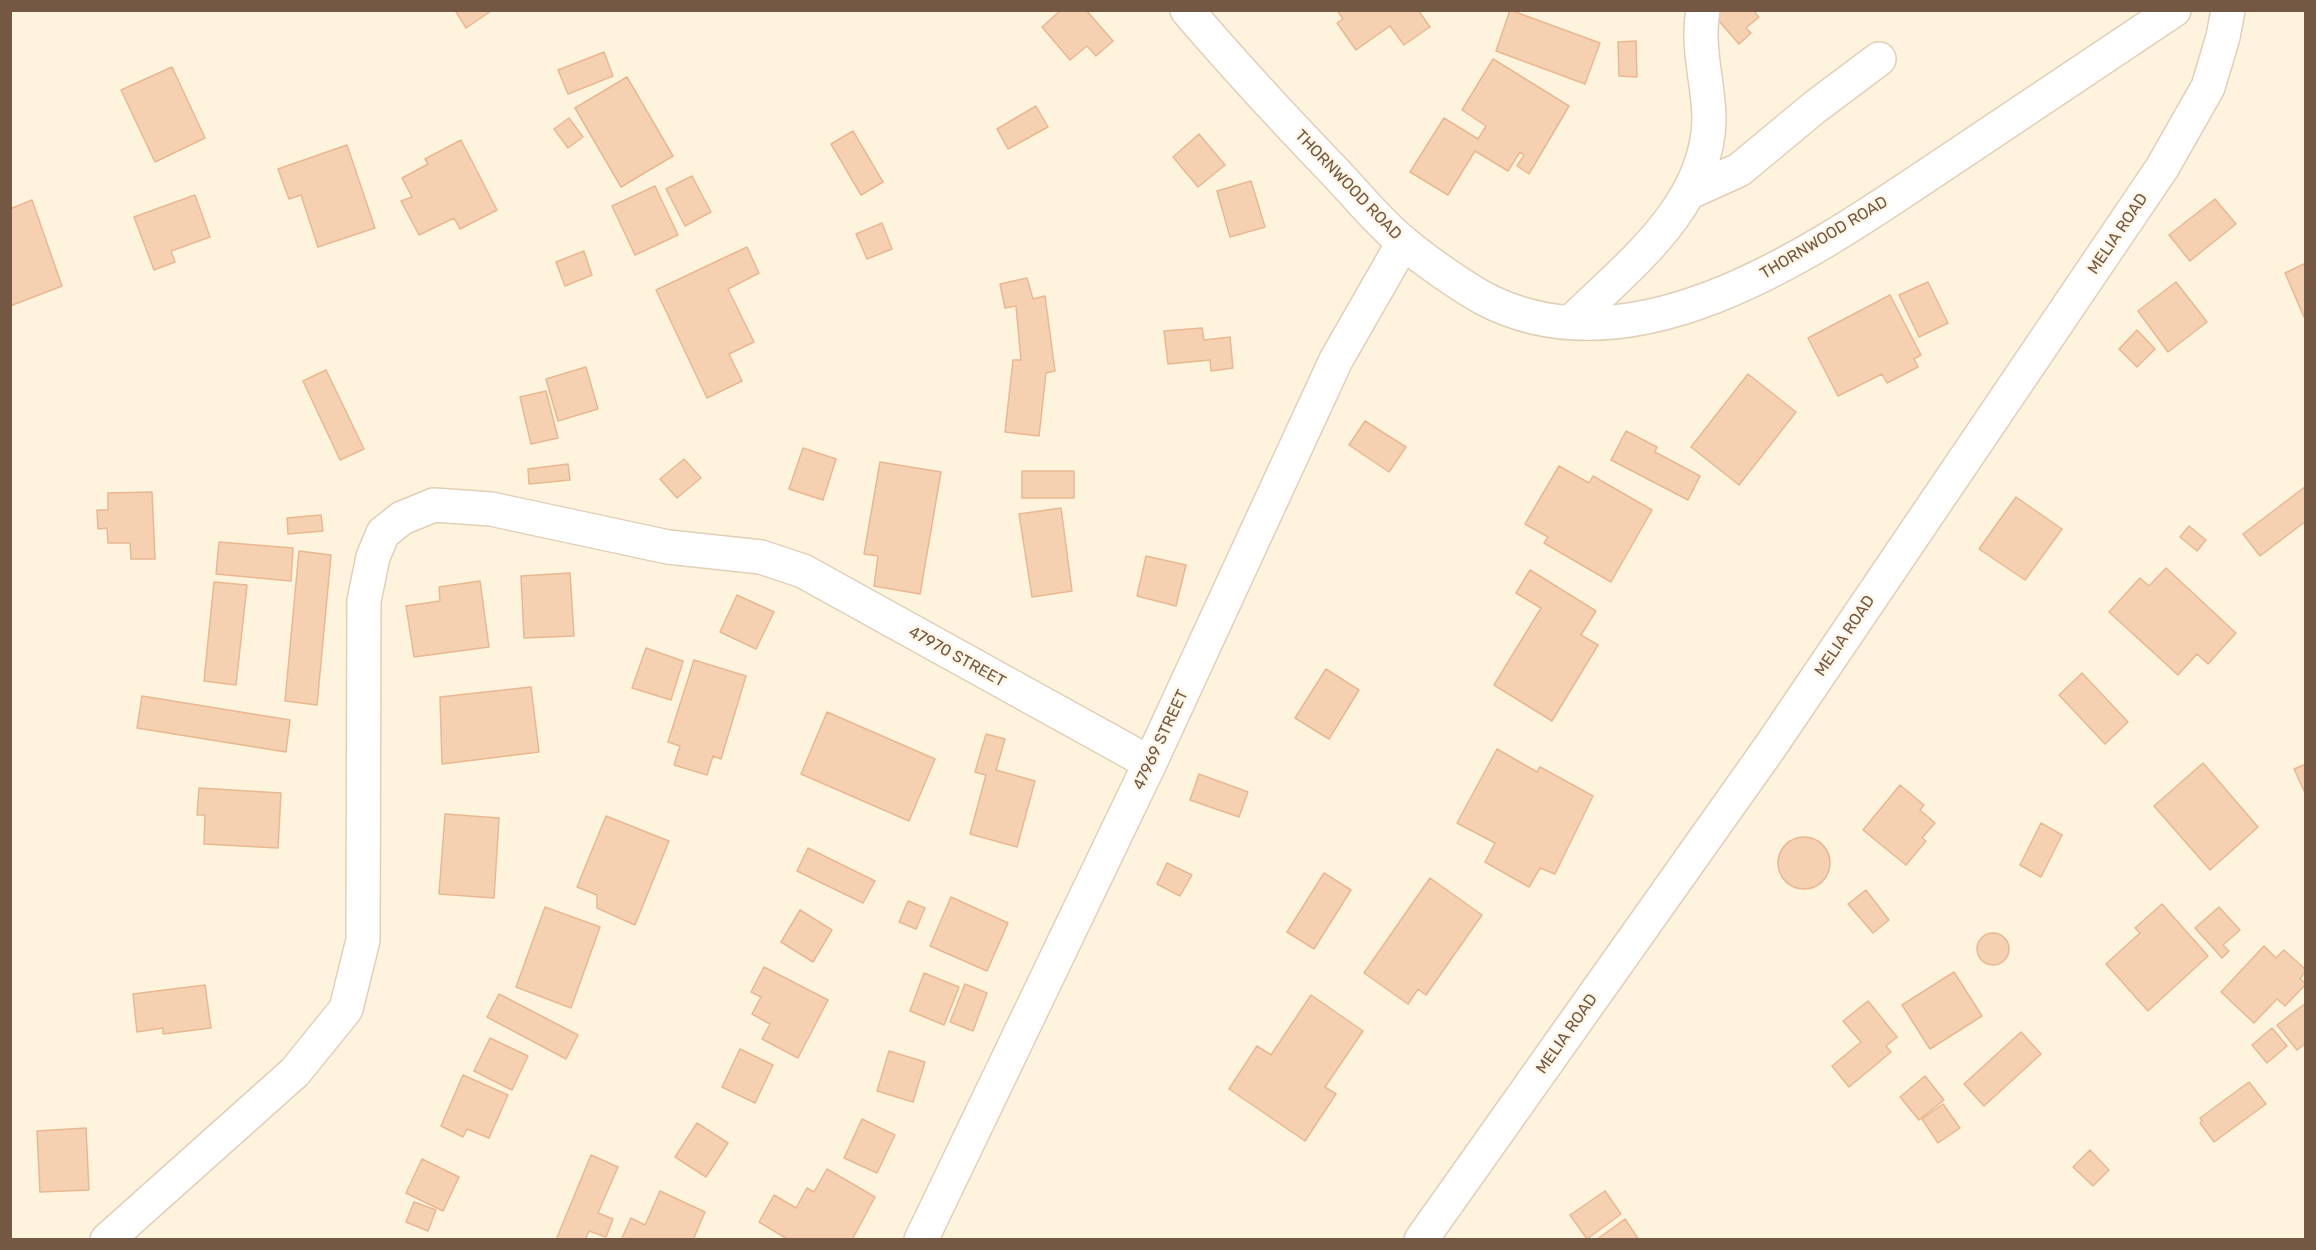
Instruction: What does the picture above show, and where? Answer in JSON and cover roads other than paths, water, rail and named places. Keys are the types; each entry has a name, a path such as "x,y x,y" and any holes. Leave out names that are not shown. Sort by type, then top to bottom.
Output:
{"street":[{"name":"THORNWOOD ROAD","path":"1187,10 1256,89 1403,243 1484,298 1526,314 1571,322 1639,320 1695,305 1778,270 1918,181 2174,10"},
{"path":"1571,322 1664,230 1688,193 1705,149 1709,120 1700,53 1703,10"},
{"name":"MELIA ROAD","path":"1421,1239 1770,747 2163,168 2208,87 2223,37 2228,10"},
{"path":"1688,193 1739,170 1815,107 1879,59"},
{"name":"47969 STREET","path":"921,1239 1150,763 1336,360 1403,243"},
{"name":"47970 STREET","path":"107,1239 295,1072 346,1009 363,940 364,601 373,557 383,533 402,518 434,505 491,509 668,547 761,557 803,571 1150,763"}]}
